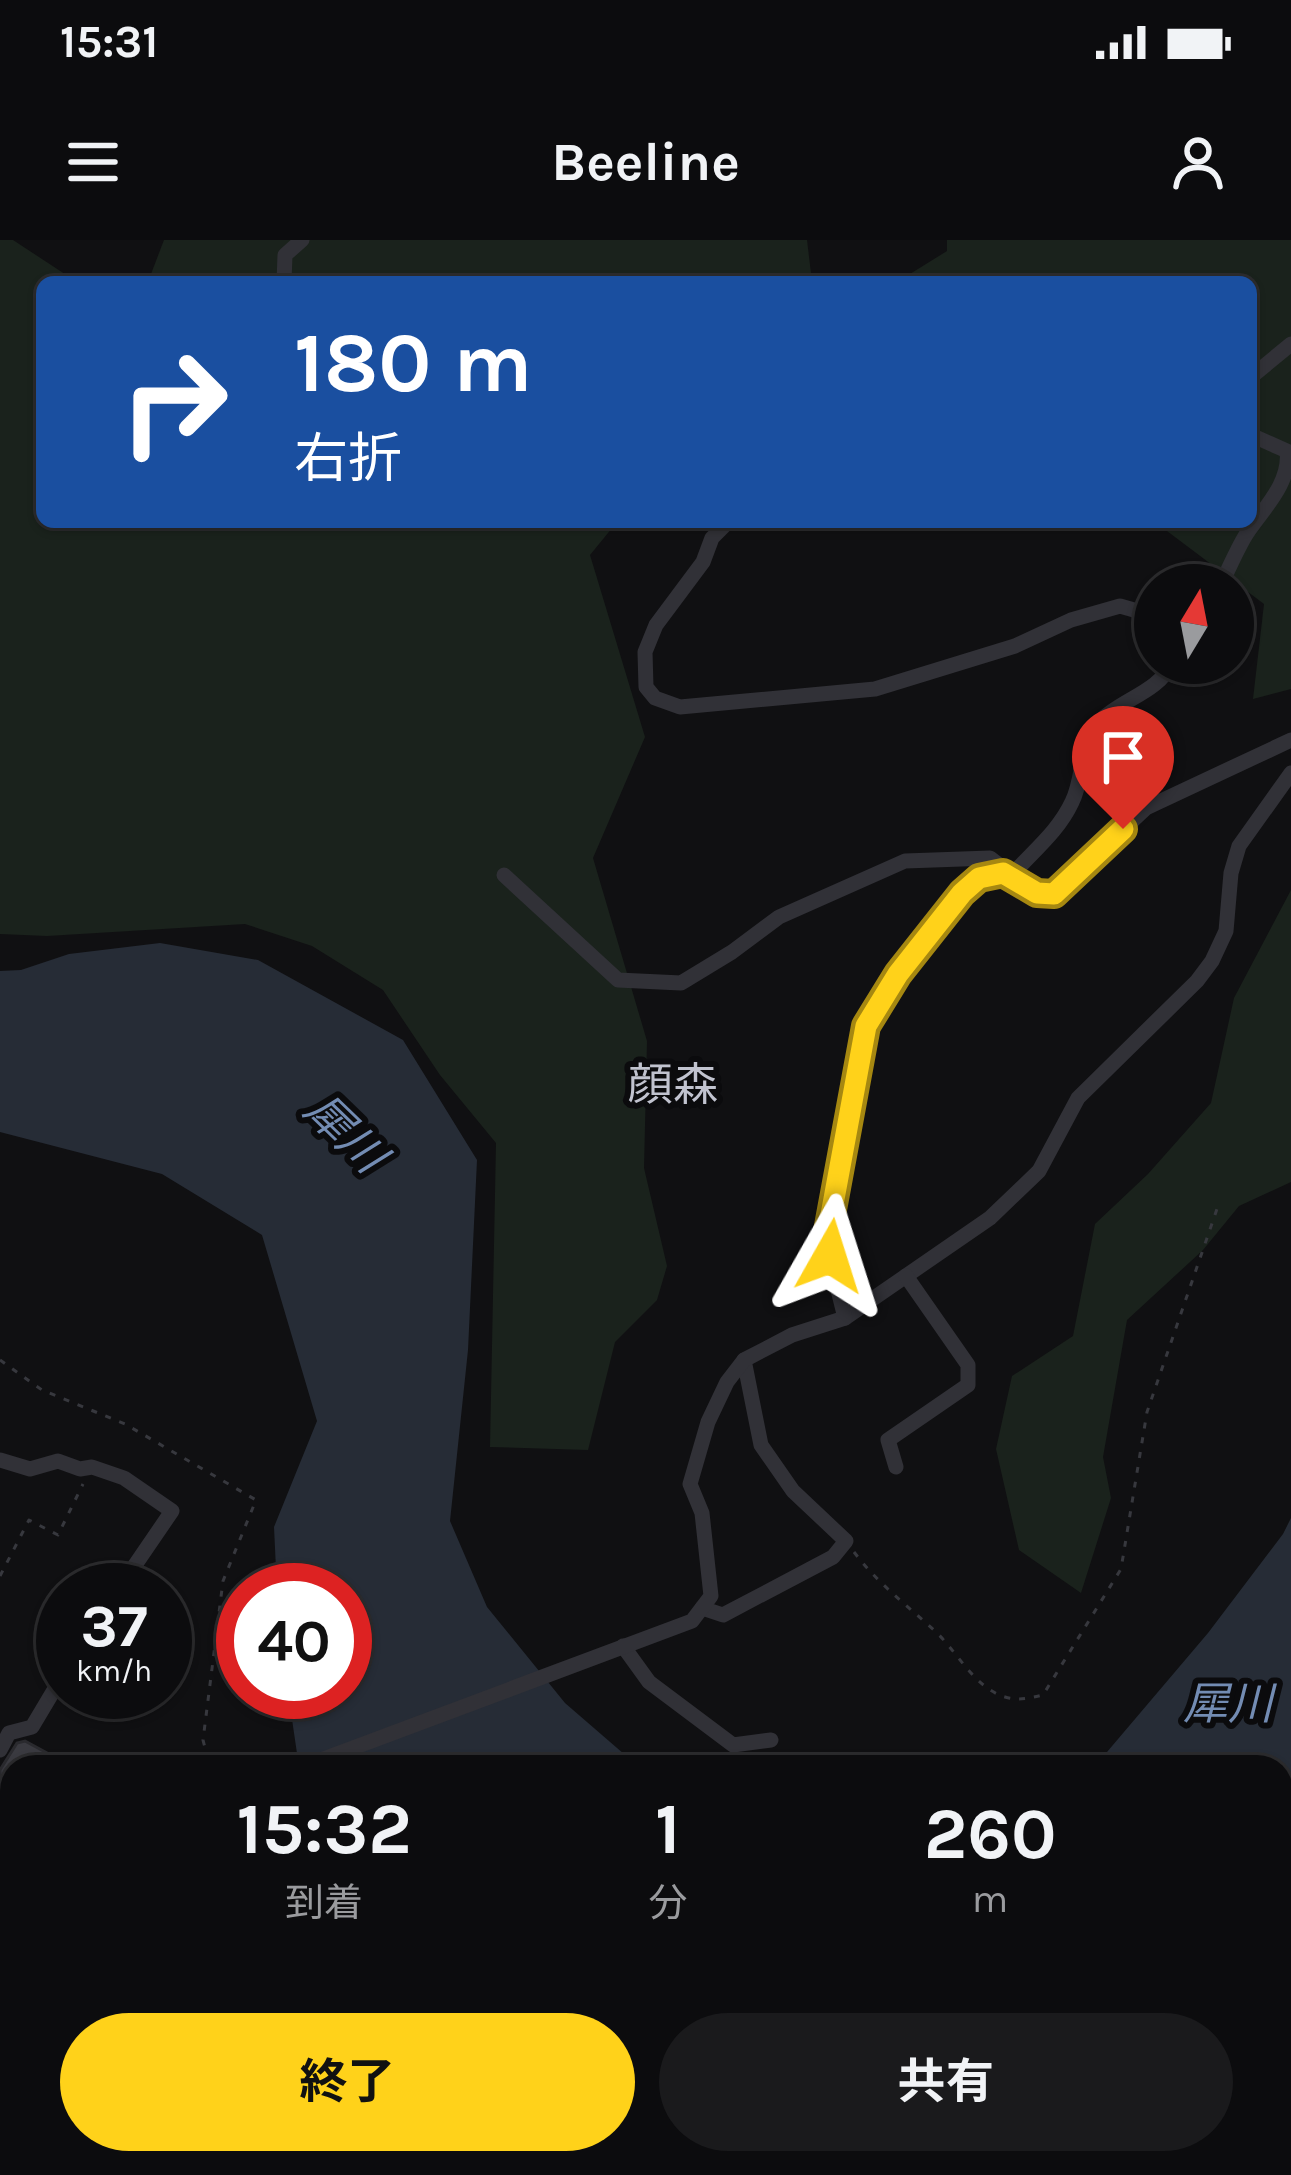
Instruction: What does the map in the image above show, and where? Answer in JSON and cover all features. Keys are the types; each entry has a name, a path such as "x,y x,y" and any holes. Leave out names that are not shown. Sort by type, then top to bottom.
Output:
{"street":[{"path":"284,276 285,255 302,240"},
{"path":"1257,372 1291,344"},
{"path":"1257,438 1287,451 1290,462 1285,480 1257,519"},
{"path":"722,528 656,625 645,652 646,687 655,698 680,707 874,689 1015,646 1071,620 1120,606 1134,610"},
{"path":"1231,564 1250,528"},
{"path":"1012,875 1063,821 1098,722 1154,684"},
{"path":"504,875 618,980 681,983 733,952 779,916 905,861 990,858 1037,893 1054,894 1146,808 1291,740"},
{"path":"334,1755 692,1622 711,1596 702,1513 690,1484 708,1422 743,1360 791,1335 845,1318 991,1218 1039,1171 1078,1098 1212,961 1226,931 1231,873 1240,846 1291,773"},
{"path":"845,1318 826,1242 866,1026 898,974 962,893 994,872 1012,875"},
{"path":"896,1467 888,1440 968,1385 968,1365 906,1276"},
{"path":"702,1608 723,1615 833,1557 845,1541 793,1491 760,1445 743,1360"},
{"path":"0,1460 30,1468 58,1461 80,1469 92,1467 124,1478 172,1511 136,1563"},
{"path":"623,1646 649,1682 733,1744 771,1740"},
{"path":"0,1750 9,1733 32,1727 37,1719"}],"path":[{"path":"845,1541 879,1584 938,1633 986,1687 1023,1700 1043,1695 1121,1569 1147,1412 1217,1208"},
{"path":"0,1576 28,1520 58,1535 92,1467"}],"shaded area":[{"path":"0,240 13,240 68,276 36,276 36,528 612,528 590,555 645,737 593,858 647,1041 644,1168 667,1266 657,1300 615,1342 588,1450 490,1447 496,1143 440,1075 383,990 312,946 245,924 47,936 0,934"},
{"path":"164,240 807,240 811,276 150,276"},
{"path":"947,240 1291,240 1291,689 1253,699 1264,604 1254,596 1254,564 1211,564 1163,528 1257,528 1257,276 907,276 947,251"},
{"path":"1291,890 1291,1182 1239,1206 1203,1250 1127,1320 1103,1457 1111,1498 1081,1593 1019,1550 996,1449 1012,1376 1073,1336 1095,1224 1148,1174 1211,1103 1234,998"}],"water":[{"path":"160,943 258,960 403,1040 477,1160 468,1350 450,1521 487,1607 565,1703 625,1755 297,1755 292,1719 372,1719 372,1563 276,1563 274,1527 317,1421 262,1235 162,1174 0,1132 0,971 21,970 69,954"},
{"name":"犀川","path":"1291,1518 1291,1755 1101,1755 1208,1633"}],"building":[{"path":"25,1741 51,1755 9,1755 17,1743"}],"district":[{"name":"顔森","path":"673,1085"}],"route":[{"path":"830,1256 826,1242 866,1026 898,974 979,878 1003,873 1037,893 1054,894 1123,829"}]}
